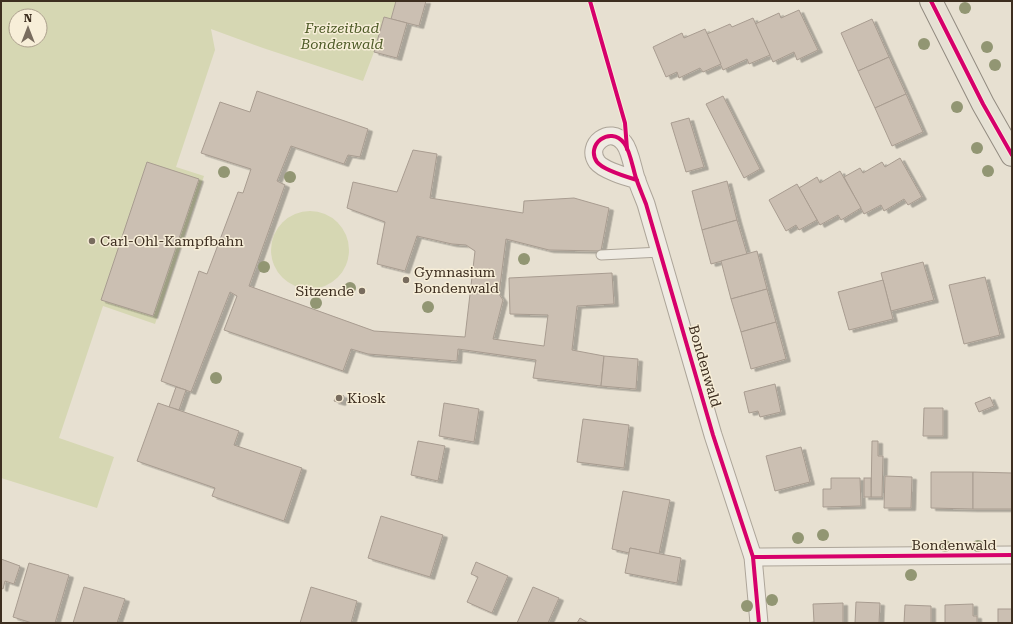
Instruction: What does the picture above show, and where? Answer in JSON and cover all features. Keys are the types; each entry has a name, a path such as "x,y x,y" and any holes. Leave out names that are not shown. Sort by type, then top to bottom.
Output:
{"main road":[{"path":"931,1 983,104 1012,155"}],"street":[{"name":"Bondenwald","path":"636,180 646,204 661,252 711,428 753,557 759,623"},
{"name":"Bondenwald","path":"753,557 1012,555"}],"lane":[{"path":"601,255 661,252"}],"green space":[{"name":"Carl-Ohl-Kampfbahn","path":"1,1 396,1 391,19 384,17 374,52 363,81 211,29 215,50 176,167 204,176 155,324 103,306 59,438 114,457 97,508 1,478"},
{"path":"310,211 325,214 338,222 346,235 349,250 346,265 338,278 325,286 310,289 295,286 282,278 274,265 271,250 274,235 282,222 295,214"}],"building":[{"path":"396,1 426,1 419,26 391,19"},
{"path":"799,10 818,50 797,60 794,52 773,62 755,24 779,13 781,18"},
{"path":"384,17 407,23 397,58 374,52"},
{"path":"753,18 770,55 749,64 747,59 723,70 707,34 730,24 732,27"},
{"path":"872,19 889,57 858,71 841,33"},
{"path":"705,29 721,64 703,72 700,68 679,78 677,72 666,77 653,47 682,33 684,38"},
{"path":"889,57 906,94 875,108 858,71"},
{"path":"257,91 368,129 360,157 348,155 344,164 291,146 277,181 285,185 249,286 374,331 465,337 475,251 466,245 452,244 417,236 405,271 377,264 385,222 347,208 353,182 397,192 413,150 437,154 430,198 523,213 524,201 574,198 609,208 601,251 549,250 506,239 499,294 503,300 493,339 544,346 548,315 510,314 509,278 612,273 614,304 577,306 572,350 604,356 601,386 533,378 536,360 458,349 457,361 368,354 351,349 343,371 224,330 237,296 230,292 191,392 161,381 199,271 207,274 238,192 243,193 251,169 201,153 220,102 250,112"},
{"path":"906,94 923,132 892,146 875,108"},
{"path":"723,96 760,169 744,178 706,104"},
{"path":"689,118 704,167 686,172 671,123"},
{"path":"900,158 922,197 908,205 904,199 884,211 881,205 864,214 844,177 860,168 863,173 882,162 885,167"},
{"path":"147,162 199,179 153,316 101,300"},
{"path":"840,171 861,208 841,220 838,215 820,225 799,188 817,177 820,183"},
{"path":"727,181 737,220 702,230 692,191"},
{"path":"797,184 817,220 799,230 796,225 786,231 769,200"},
{"path":"737,220 747,254 711,264 702,230"},
{"path":"757,251 767,289 731,299 721,261"},
{"path":"923,262 934,300 891,311 881,273"},
{"path":"985,277 1000,335 964,344 949,285"},
{"path":"883,280 893,319 849,330 838,292"},
{"path":"767,289 776,322 741,332 731,299"},
{"path":"776,322 786,359 751,369 741,332"},
{"path":"604,356 638,359 636,389 601,386"},
{"path":"775,384 781,412 760,417 758,411 749,413 744,392"},
{"path":"176,387 186,390 179,410 169,407"},
{"name":"Kiosk","path":"337,394 344,396 341,403 334,401"},
{"path":"990,397 994,406 979,412 975,403"},
{"path":"158,403 239,431 234,445 302,468 284,521 212,496 215,488 137,461"},
{"path":"444,403 479,409 474,442 439,436"},
{"path":"924,408 943,408 943,436 923,436"},
{"path":"583,419 629,425 624,468 577,462"},
{"path":"418,441 445,446 438,481 411,475"},
{"path":"872,441 878,441 878,456 883,456 882,497 871,497"},
{"path":"801,447 810,482 775,491 766,456"},
{"path":"931,472 973,472 973,509 931,508"},
{"path":"973,472 1012,473 1012,509 973,509"},
{"path":"885,476 912,477 911,508 884,508"},
{"path":"831,478 860,478 861,506 823,507 823,489 831,489"},
{"path":"864,478 871,478 871,497 864,497"},
{"path":"623,491 670,500 659,554 630,548 629,553 612,549"},
{"path":"381,516 443,535 430,577 368,558"},
{"path":"630,548 681,558 677,583 625,573"},
{"path":"1,559 20,566 14,584 5,581 3,589 1,588"},
{"path":"476,562 508,576 492,613 467,602 478,577 471,574"},
{"path":"29,563 69,575 55,623 32,623 13,617"},
{"path":"84,587 125,599 117,623 73,623"},
{"path":"311,587 357,601 351,623 300,623"},
{"path":"533,587 559,598 548,623 517,623"},
{"path":"856,602 880,603 879,623 855,623"},
{"path":"843,603 843,623 805,623 814,622 813,604"},
{"path":"973,604 973,616 977,616 977,623 945,623 945,605"},
{"path":"905,605 931,606 931,623 904,623"},
{"path":"998,609 1012,609 1012,623 998,623"},
{"path":"580,618 588,623 577,623"}],"cycle path":[{"path":"590,1 625,123 627,149"},
{"path":"931,1 983,104 1012,155"},
{"path":"637,180 633,179 627,177 604,168 597,162 594,156 594,149 601,139 612,136 618,138 624,143 628,150 631,160 636,178 637,181 638,185 646,204 713,435 753,557 759,623"},
{"path":"753,557 1012,555"}],"place":[{"name":"Carl-Ohl-Kampfbahn","path":"92,241"},
{"name":"Gymnasium Bondenwald","path":"406,280"},
{"name":"Sitzende","path":"362,291"},
{"name":"Kiosk","path":"339,398"}],"park label":[{"name":"Freizeitbad Bondenwald","path":"342,36"}]}
